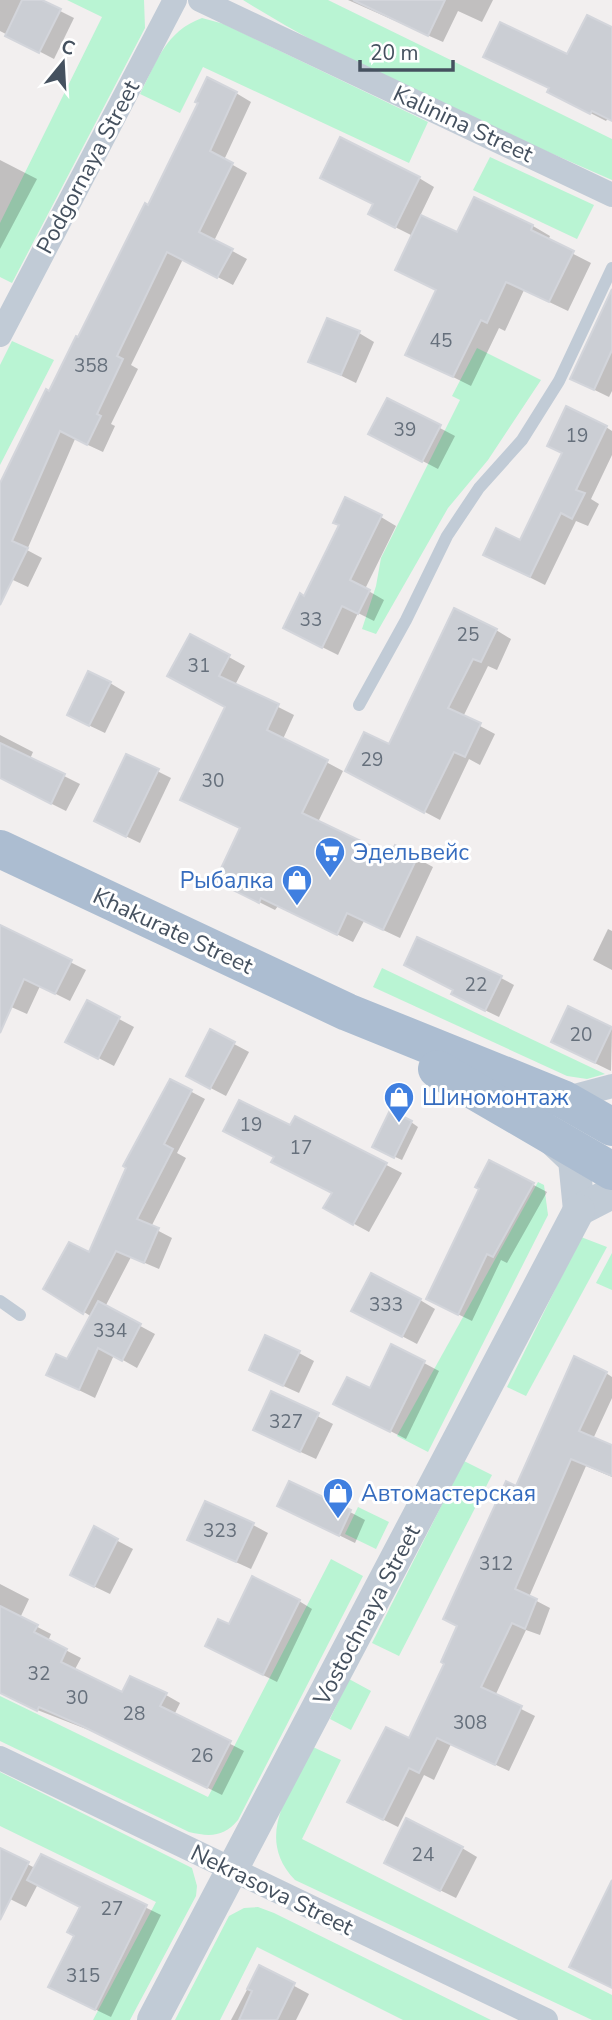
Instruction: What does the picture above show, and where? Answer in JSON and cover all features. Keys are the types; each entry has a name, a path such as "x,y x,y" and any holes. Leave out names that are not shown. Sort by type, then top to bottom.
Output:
{"main road":[{"name":"Khakurate Street","path":"0,849 347,1012 563,1099 612,1128"},
{"name":"Khakurate Street","path":"347,1012 612,1171"}],"street":[{"name":"Podgornaya Street","path":"0,335 175,0"},
{"name":"Kalinina Street","path":"200,0 612,195"},
{"path":"563,1099 612,1086"},
{"path":"547,1133 574,1160 579,1210 612,1193"},
{"name":"Vostochnaya Street","path":"153,2020 579,1210"},
{"name":"Nekrasova Street","path":"0,1758 545,2020"}],"lane":[{"path":"359,705 406,620 447,536 479,488 522,440 559,381 612,268"},
{"path":"0,1301 20,1315"}],"green space":[{"path":"67,0 144,0 145,28 12,283 0,277 0,223 102,17"},
{"path":"243,0 328,0 612,139 612,180 378,75"},
{"path":"202,18 224,24 428,122 409,163 203,67 180,113 140,94 157,59 171,39 179,31"},
{"path":"490,157 594,205 577,239 473,190"},
{"path":"12,341 54,360 0,465 0,365"},
{"path":"477,348 541,380 488,460 448,508 376,634 362,629 376,586 381,558 460,400 452,396"},
{"path":"382,968 605,1074 587,1079 567,1076 373,987"},
{"path":"538,1182 544,1185 548,1215 428,1452 397,1436"},
{"path":"581,1237 607,1247 526,1396 507,1387"},
{"path":"612,1253 612,1290 596,1283"},
{"path":"464,1461 492,1475 399,1656 372,1643"},
{"path":"358,1507 389,1522 376,1549 345,1534"},
{"path":"331,1559 363,1576 238,1820 222,1833 204,1835 189,1832 0,1741 0,1696 208,1797"},
{"path":"349,1679 371,1691 351,1730 330,1719"},
{"path":"313,1747 341,1760 302,1839 612,1995 612,2020 592,2020 295,1880 283,1863 277,1847 276,1830 287,1797"},
{"path":"0,1772 192,1868 197,1886 196,1896 130,2020 93,2020 156,1902 0,1826"},
{"path":"258,1907 491,2020 403,2020 257,1947 220,2020 175,2020 229,1916 244,1908"}],"building":[{"path":"22,0 42,0 61,9 39,53 5,36"},
{"path":"353,0 445,0 428,36"},
{"path":"587,15 612,27 612,121 592,111 590,114 547,92 549,88 483,57 500,22 567,54"},
{"path":"207,77 237,92 210,151 233,163 199,232 233,249 217,278 167,252 117,356 123,359 97,414 101,416 87,445 60,431 12,541 28,548 0,605 0,483 46,389 49,391 76,336 78,337 145,203 148,205 198,103 195,102"},
{"path":"340,137 420,177 395,228 368,214 373,204 320,178"},
{"path":"474,197 533,225 531,230 574,251 549,302 506,282 487,323 481,320 453,377 405,355 436,290 395,270 421,215 457,232"},
{"path":"612,289 612,350 594,390 570,379"},
{"path":"327,318 360,331 341,375 308,362"},
{"path":"387,398 441,425 422,462 368,434"},
{"path":"566,406 607,426 576,490 585,493 572,519 561,513 530,577 483,555 496,528 520,540 562,453 547,446"},
{"path":"345,497 382,515 350,580 370,590 358,614 342,606 322,648 283,628 300,593 304,596 339,525 333,523"},
{"path":"454,608 497,629 481,662 473,659 448,708 481,723 465,757 454,752 424,813 345,771 364,732 389,744"},
{"path":"190,634 230,655 219,676 279,704 267,730 328,760 302,813 390,855 395,845 418,856 383,930 347,913 337,935 261,898 259,903 215,881 240,828 180,800 225,707 167,676"},
{"path":"88,671 111,682 89,726 67,715"},
{"path":"0,743 65,774 51,804 0,778"},
{"path":"126,754 159,769 126,837 94,821"},
{"path":"0,925 72,960 55,994 24,979 0,1033"},
{"path":"417,937 502,976 485,1011 451,994 453,990 404,965"},
{"path":"87,1000 120,1017 98,1059 65,1042"},
{"path":"568,1006 612,1027 595,1063 551,1042"},
{"path":"210,1029 235,1042 210,1089 186,1076"},
{"path":"170,1079 192,1090 164,1144 173,1149 137,1219 159,1228 144,1263 116,1251 83,1314 43,1289 69,1242 89,1252 126,1168 123,1166"},
{"path":"239,1100 290,1125 295,1116 387,1163 353,1225 323,1208 332,1193 271,1162 274,1157 223,1131"},
{"path":"390,1110 412,1121 394,1158 372,1147"},
{"path":"489,1160 534,1183 493,1257 487,1254 458,1315 426,1299 479,1189 475,1187"},
{"path":"371,1273 421,1299 402,1337 351,1311"},
{"path":"98,1301 141,1324 122,1361 98,1348 79,1390 46,1375 56,1354 67,1359"},
{"path":"265,1335 300,1351 283,1386 249,1370"},
{"path":"391,1344 425,1361 390,1432 333,1404 347,1377 370,1388"},
{"path":"574,1356 607,1372 579,1431 612,1445 612,1476 571,1459 515,1589 537,1599 525,1629 512,1623 481,1687 522,1706 495,1765 437,1738 419,1773 409,1768 383,1820 347,1802 386,1727 409,1738 444,1664 441,1662 457,1626 443,1619 506,1481 516,1486"},
{"path":"271,1391 319,1413 300,1452 253,1430"},
{"path":"289,1481 351,1510 339,1536 277,1506"},
{"path":"205,1501 254,1523 236,1562 187,1540"},
{"path":"94,1526 118,1539 94,1587 70,1575"},
{"path":"252,1576 300,1600 263,1675 205,1646 218,1619 229,1624"},
{"path":"0,1606 38,1625 34,1632 67,1649 61,1662 122,1692 130,1676 167,1693 160,1706 231,1741 207,1788 82,1726 39,1707 37,1711 0,1693"},
{"path":"406,1818 463,1847 440,1891 384,1863"},
{"path":"0,1848 29,1862 0,1920"},
{"path":"41,1854 147,1905 95,2010 48,1987 74,1936 67,1932 80,1907 27,1880"},
{"path":"612,1880 612,1988 569,1967"},
{"path":"259,1965 295,1983 277,2020 239,2020 252,1991 247,1989"}],"place":[{"name":"Эдельвейс","path":"330,879"},
{"name":"Рыбалка","path":"297,907"},
{"name":"Шиномонтаж","path":"399,1124"},
{"name":"Автомастерская","path":"338,1520"}]}
